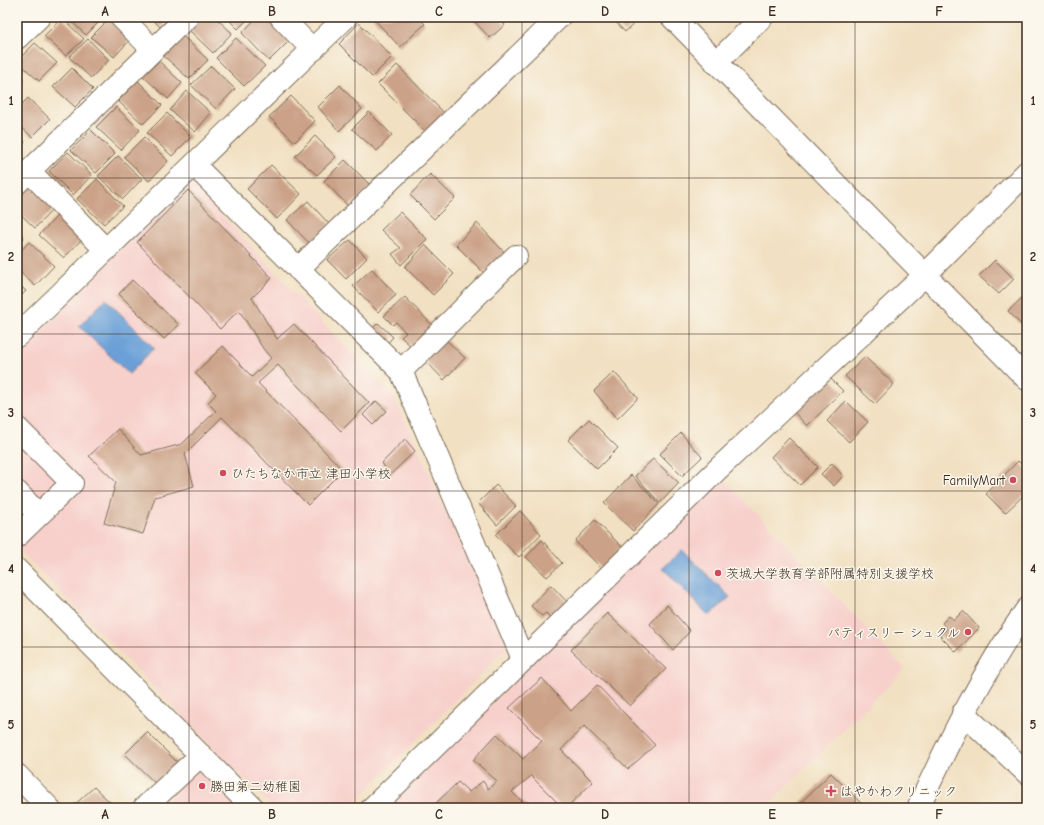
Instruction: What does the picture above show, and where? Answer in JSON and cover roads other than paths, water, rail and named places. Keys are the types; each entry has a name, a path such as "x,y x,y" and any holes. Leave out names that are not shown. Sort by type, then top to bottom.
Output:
{"street":[{"path":"17,38 39,17"},
{"path":"121,17 153,50"},
{"path":"106,250 23,177 187,17"},
{"path":"281,17 313,50"},
{"path":"17,336 346,17"},
{"path":"298,269 559,17"},
{"path":"672,17 925,275 1026,375"},
{"path":"716,62 762,17"},
{"path":"194,165 400,371 523,659"},
{"path":"372,808 719,468 925,275 1027,172"},
{"path":"400,371 516,256"},
{"path":"17,428 72,483 17,536"},
{"path":"17,492 39,514"},
{"path":"17,570 253,808"},
{"path":"918,808 963,713 1003,643 1027,609"},
{"path":"963,713 1024,765"},
{"path":"144,808 201,755"},
{"path":"17,775 49,808"}],"water":[{"path":"106,299 154,348 129,374 79,326"},
{"path":"682,550 730,597 709,616 663,568"}],"place":[{"name":"ひたちなか市立 津田小学校","path":"223,473"},
{"name":"FamilyMart","path":"1013,480"},
{"name":"茨城大学教育学部附属特別支援学校","path":"718,573"},
{"name":"パティスリー シュクル","path":"968,632"},
{"name":"勝田第二幼稚園","path":"202,786"},
{"name":"はやかわクリニック","path":"831,791"}]}
